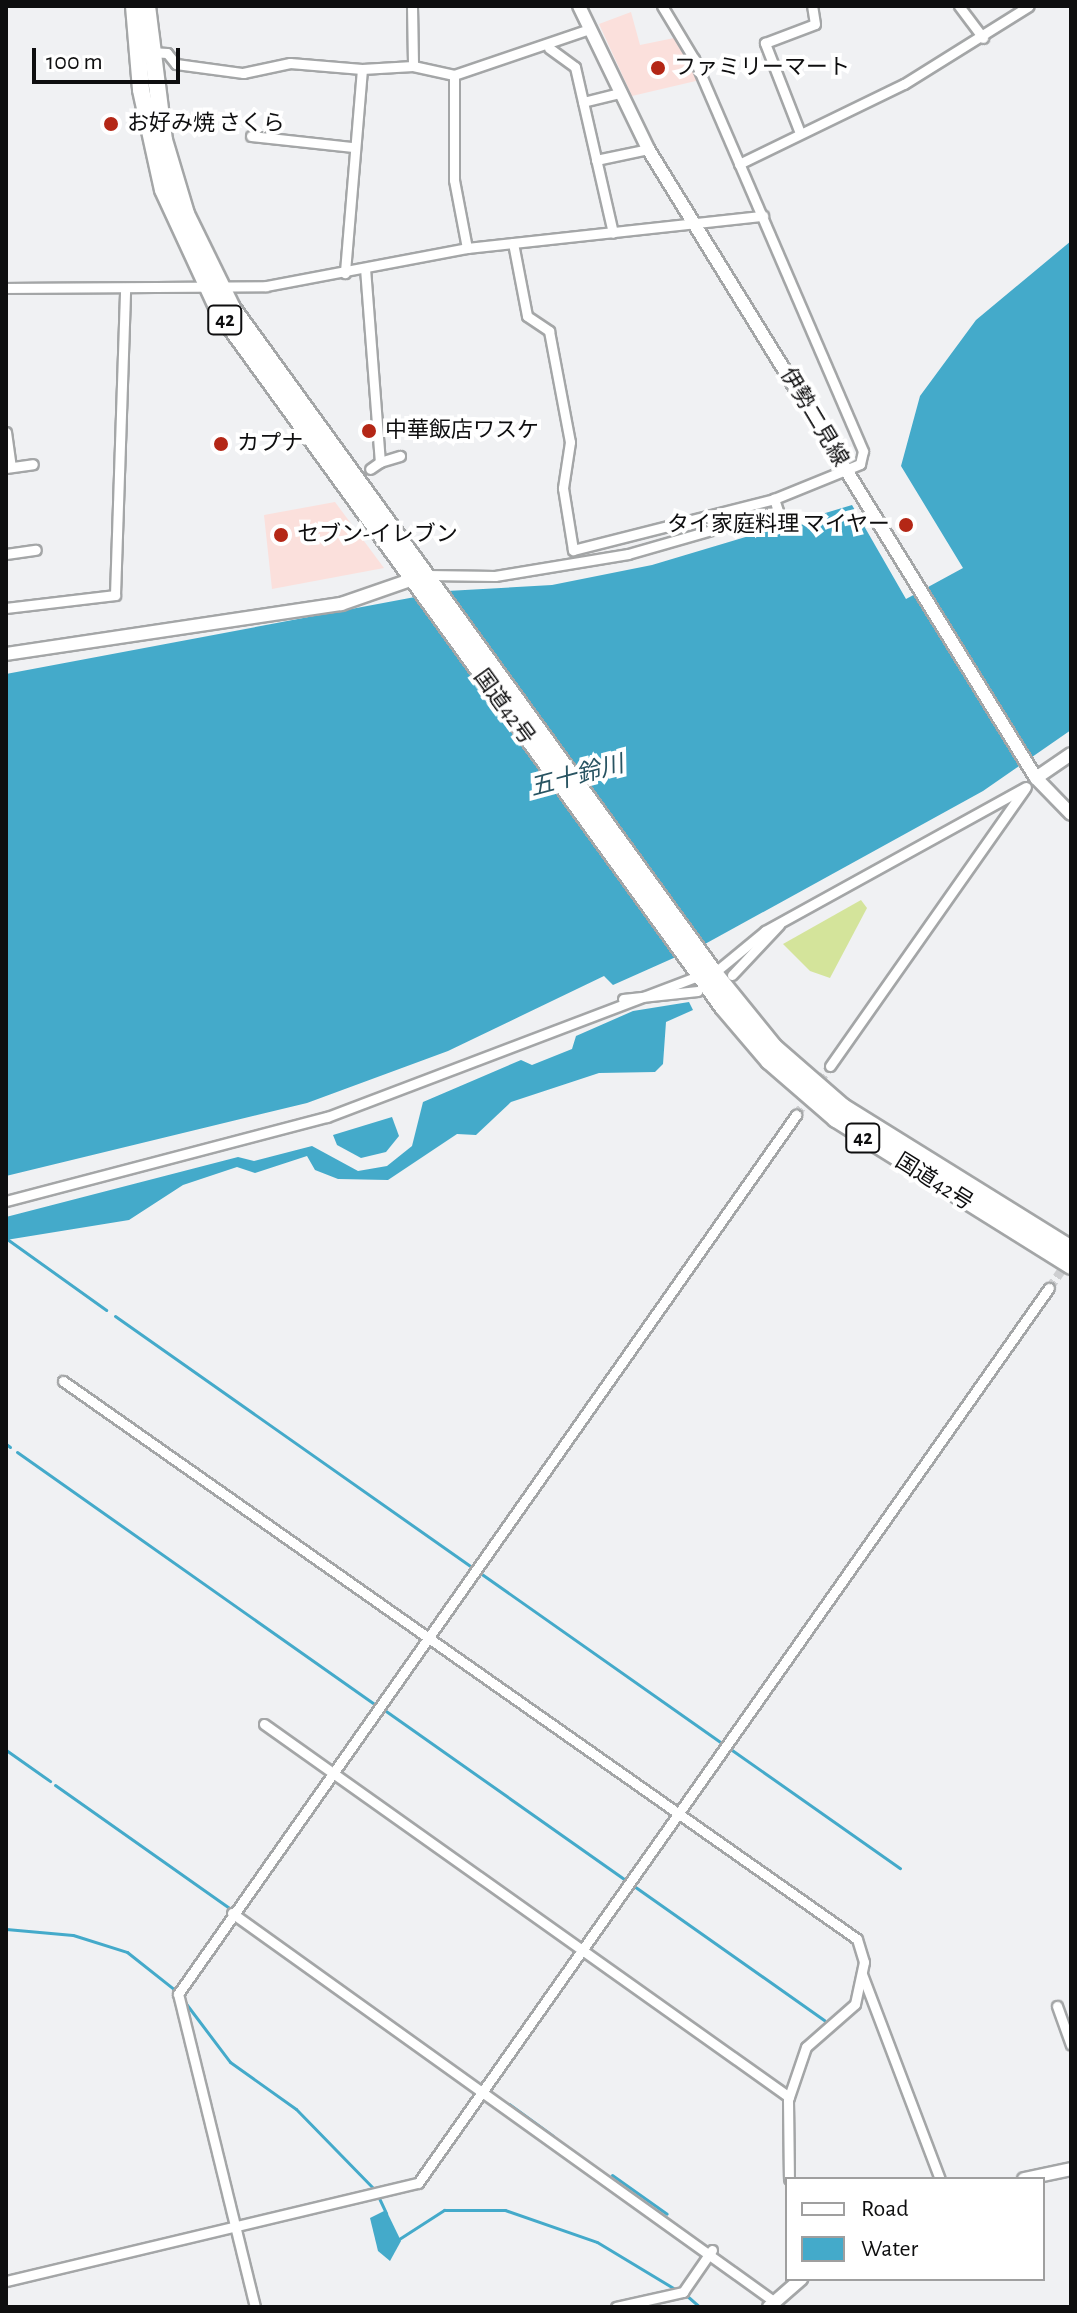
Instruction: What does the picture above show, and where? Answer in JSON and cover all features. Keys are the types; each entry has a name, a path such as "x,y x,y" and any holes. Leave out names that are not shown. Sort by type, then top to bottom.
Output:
{"highway":[{"name":"国道42号","path":"134,6 149,134 174,220 215,290 421,583 702,972 769,1061 836,1119 1071,1266"},
{"name":"国道42号","path":"147,6 150,52 176,183 215,290"},
{"name":"国道42号","path":"702,972 774,1047 843,1107 1071,1249"}],"main road":[{"name":"伊勢二見線","path":"579,6 618,93 648,149 697,223 912,576 1030,778 1071,814"},
{"path":"6,654 341,604 421,583"},
{"path":"1030,778 1071,754"},
{"path":"1033,2177 1071,2169"},
{"path":"772,2304 799,2281"}],"street":[{"path":"412,6 413,66"},
{"path":"513,243 527,316 549,331 570,442 563,488 573,550 774,499 849,474 863,451 763,216 676,25 662,6"},
{"path":"672,6 676,25"},
{"path":"800,133 765,43 815,24 812,6"},
{"path":"959,6 983,38"},
{"path":"739,164 983,38 1029,6"},
{"path":"150,52 167,53 176,64 243,73 290,63 362,69 413,66 454,75 549,48 589,29"},
{"path":"549,48 572,59 613,233"},
{"path":"345,273 353,147 362,69"},
{"path":"454,75 454,180 467,248"},
{"path":"583,102 618,93"},
{"path":"251,136 353,147"},
{"path":"596,160 648,149"},
{"path":"6,288 215,290 345,273 467,248 763,216"},
{"path":"365,268 380,462"},
{"path":"6,608 115,595 125,288"},
{"path":"6,432 8,468 33,464"},
{"path":"370,469 380,462 400,456"},
{"path":"421,583 576,564 778,511 774,499"},
{"path":"6,554 36,550"},
{"path":"6,1201 327,1117 623,999 702,972 781,922 1030,778"},
{"path":"830,1066 1030,778"},
{"path":"732,975 781,922"},
{"path":"623,999 702,972"},
{"path":"255,2307 178,1994 328,1774 796,1115"},
{"path":"6,2281 418,2183 1049,1288"},
{"path":"63,1381 857,1939 862,1974 939,2177"},
{"path":"264,1724 328,1774 789,2097"},
{"path":"232,1913 480,2092 712,2250 772,2304"},
{"path":"789,2177 783,2139 789,2097 806,2047 851,2009 862,1974"},
{"path":"1057,2006 1071,2045"},
{"path":"616,2307 683,2292 712,2250"}],"shaded area":[{"path":"631,12 640,45 679,37 700,80 632,96 599,24"},
{"path":"335,502 384,568 272,589 264,515"}],"green space":[{"path":"861,900 867,908 830,978 810,971 783,944"}],"water":[{"name":"五十鈴川","path":"1071,241 1071,730 983,791 705,944 613,985 604,976 448,1051 307,1103 6,1176 6,674 447,591 552,585 652,565 852,505 906,599 963,568 901,466 920,396 976,320"},
{"path":"689,1002 693,1010 666,1022 663,1064 655,1072 599,1073 511,1102 476,1135 457,1134 388,1180 338,1179 315,1170 307,1156 255,1173 237,1167 183,1185 129,1220 6,1240 6,1217 238,1157 254,1161 312,1146 358,1171 387,1166 412,1146 423,1102 521,1060 532,1065 572,1049 576,1036 633,1011"},
{"path":"392,1117 399,1136 386,1152 361,1158 337,1145 333,1135"},
{"path":"386,2210 401,2241 390,2261 378,2251 370,2218"}],"waterway":[{"path":"7,1239 106,1310"},
{"path":"115,1316 723,1744"},
{"path":"6,1444 10,1447"},
{"path":"17,1452 376,1705"},
{"path":"383,1709 824,2020"},
{"path":"729,1748 900,1868"},
{"path":"6,1750 50,1781"},
{"path":"55,1785 231,1909"},
{"path":"6,1929 73,1935 127,1952 175,1990"},
{"path":"184,2001 230,2062 296,2109 373,2188"},
{"path":"186,2007 215,2124"},
{"path":"509,2104 553,2136"},
{"path":"612,2175 667,2214"},
{"path":"379,2198 386,2213"},
{"path":"399,2239 444,2210 505,2210 597,2242 675,2289"},
{"path":"686,2295 700,2307"}],"tunnel":[{"path":"796,1115 830,1066"},
{"path":"1049,1288 1068,1261"}],"place":[{"name":"ファミリーマート","path":"658,68"},
{"name":"お好み焼 さくら","path":"111,124"},
{"name":"中華飯店ワスケ","path":"369,431"},
{"name":"カプナ","path":"221,444"},
{"name":"タイ家庭料理 マイヤー","path":"906,525"},
{"name":"セブン-イレブン","path":"281,535"}]}
